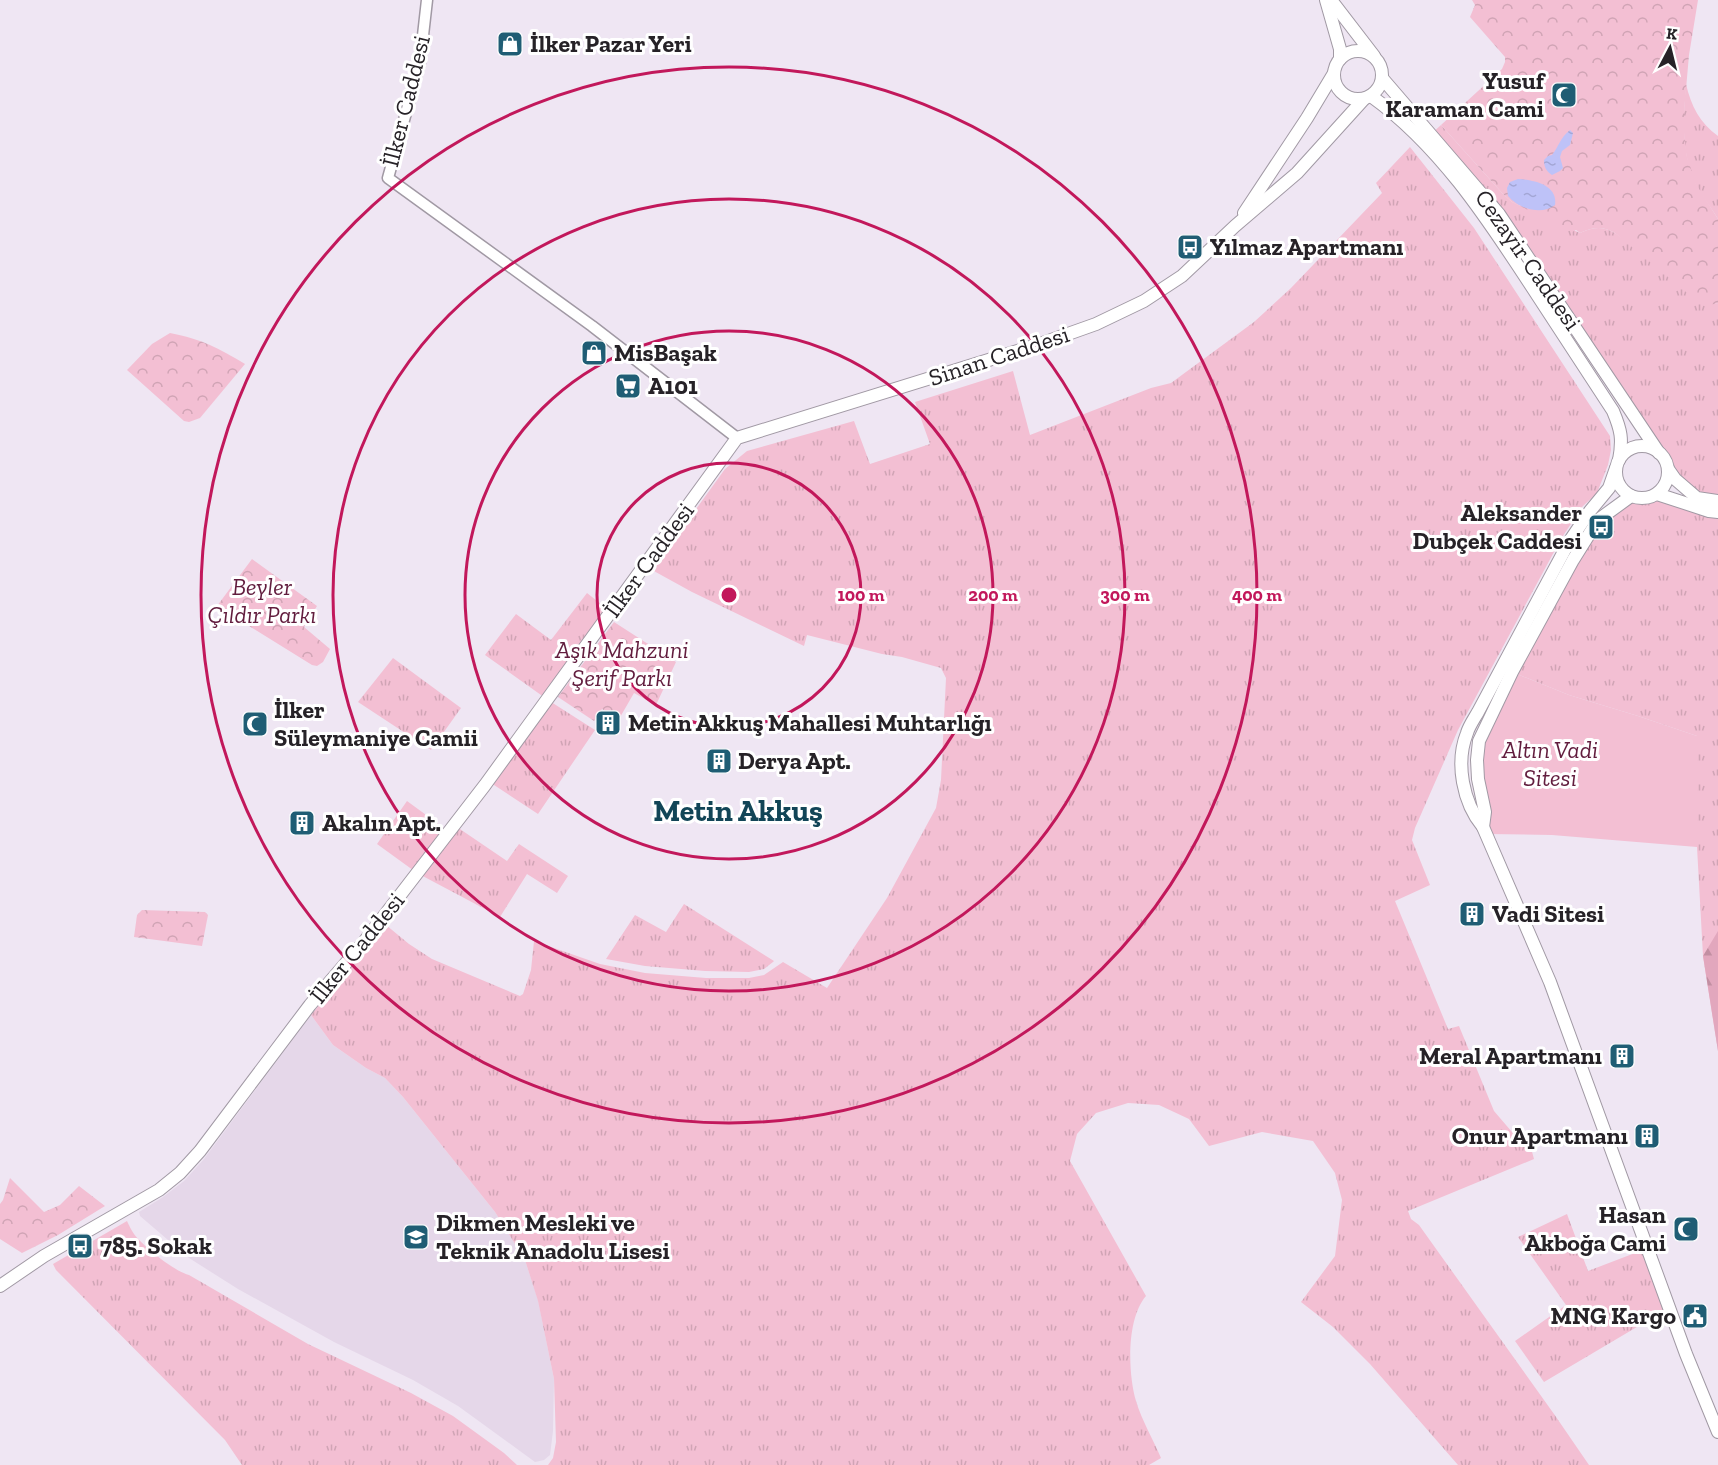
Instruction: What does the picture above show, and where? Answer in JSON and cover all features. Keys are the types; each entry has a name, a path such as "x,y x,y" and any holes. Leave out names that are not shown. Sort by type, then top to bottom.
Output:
{"main road":[{"path":"1329,0 1382,70 1382,78 1376,91 1367,98 1349,98 1342,93 1335,81 1334,73 1340,59 1340,49 1329,0"},
{"path":"1340,59 1353,52 1361,51 1374,57"},
{"name":"Sinan Caddesi","path":"1235,226 1281,160 1334,73"},
{"name":"Cezayir Caddesi","path":"1382,78 1488,220 1613,411 1621,430 1622,445 1618,464"},
{"name":"Sinan Caddesi","path":"737,438 1029,348 1096,324 1144,301 1182,276 1235,226 1297,173 1367,98"},
{"name":"Cezayir Caddesi","path":"1367,98 1392,111 1431,141 1499,214 1659,453"},
{"name":"İlker Caddesi","path":"0,1287 44,1256 159,1190 180,1173 200,1151 310,1005 364,942 485,785 737,438"},
{"path":"1718,501 1697,498 1680,484 1659,453 1647,447 1631,449 1624,453 1610,488 1590,511 1569,542 1466,734 1461,759 1463,782 1474,817 1483,827 1550,982 1686,1354 1718,1432"},
{"path":"1618,464 1616,476 1624,491 1631,496 1648,498 1663,488 1667,480 1668,469"},
{"path":"1656,494 1718,512"},
{"path":"1483,827 1485,812 1479,786 1477,760 1479,741 1512,672 1573,560 1598,520 1631,496"}],"street":[{"name":"İlker Caddesi","path":"427,0 420,62 387,178 592,326 737,438"}],"shaded area":[{"name":"Dikmen Mesleki ve Teknik Anadolu Lisesi","path":"311,1015 333,1045 385,1078 403,1097 495,1212 525,1260 538,1300 554,1379 553,1431 550,1455 544,1460 535,1462 458,1406 413,1380 334,1342 238,1289 189,1258 140,1216 139,1212 184,1181 204,1159"}],"green space":[{"path":"1472,0 1698,0 1689,55 1684,133 1687,157 1696,184 1718,219 1718,303 1708,304 1692,297 1615,233 1598,228 1580,233 1576,230 1572,232 1512,202 1441,125 1502,69 1505,62 1505,57 1470,17 1475,5"},
{"path":"1686,84 1697,113 1718,136 1718,219 1695,183 1687,159 1684,122"},
{"path":"1441,125 1512,202 1580,233 1598,228 1615,233 1715,304 1718,303 1718,501 1697,498 1668,469 1661,455 1499,214 1431,134"},
{"path":"1410,147 1474,228 1610,436 1611,450 1608,465 1597,493 1582,507 1561,539 1458,730 1415,828 1412,840 1430,885 1395,901 1448,1029 1459,1026 1494,1111 1512,1132 1531,1148 1534,1159 1408,1211 1411,1219 1419,1225 1589,1465 1458,1465 1370,1364 1333,1327 1301,1302 1335,1256 1342,1200 1335,1173 1313,1141 1262,1132 1209,1146 1189,1119 1159,1105 1128,1103 1096,1113 1077,1134 1070,1161 1146,1296 1135,1318 1132,1332 1131,1376 1138,1408 1161,1458 1149,1465 548,1465 553,1458 556,1442 554,1379 538,1301 525,1260 495,1212 403,1097 385,1078 333,1045 311,1015 386,925 432,959 520,996 523,994 531,970 534,941 600,964 645,973 706,978 749,978 764,975 783,962 827,988 887,898 936,808 941,780 946,678 941,668 807,635 804,646 652,570 725,469 747,451 854,421 870,464 930,444 915,402 1013,371 1030,435 1151,388 1171,383 1254,322 1291,288 1382,193 1376,183"},
{"path":"170,333 209,345 245,364 200,418 189,422 184,421 127,370 152,344"},
{"path":"1640,498 1718,512 1718,1051 1703,956 1697,847 1697,736 1569,695 1512,672 1573,560 1616,506"},
{"name":"Beyler Çıldır Parkı","path":"252,559 317,606 304,627 330,649 323,662 317,666 217,606"},
{"path":"587,593 611,612 548,700 485,655 516,614 551,640"},
{"name":"Aşık Mahzuni Şerif Parkı","path":"614,622 676,662 656,705 634,693 619,719 602,709 594,721 558,697"},
{"path":"393,658 461,708 431,750 358,702"},
{"name":"Altın Vadi Sitesi","path":"1512,672 1569,695 1697,736 1697,847 1552,835 1486,834 1477,760"},
{"path":"548,700 595,730 538,814 488,781"},
{"path":"407,801 448,831 454,825 507,861 519,844 568,876 557,893 527,874 500,917 417,873 377,844"},
{"path":"684,904 774,961 764,969 749,972 645,966 606,959 635,915 666,932"},
{"path":"142,910 205,912 208,915 202,946 134,937 137,915"},
{"path":"1718,931 1718,1051 1703,956"},
{"path":"10,1178 44,1212 60,1205 79,1186 105,1206 58,1235 22,1253 0,1239 0,1204"},
{"path":"1567,1214 1588,1271 1648,1248 1669,1308 1544,1382 1515,1341 1566,1305 1518,1237"},
{"path":"127,1221 134,1234 145,1245 175,1269 308,1344 411,1393 453,1416 517,1465 242,1465 225,1440 56,1270 53,1264"}],"water":[{"path":"1570,130 1573,133 1570,145 1562,151 1560,157 1563,168 1552,175 1546,169 1544,160 1552,155"},
{"path":"1518,179 1538,182 1549,188 1555,198 1555,205 1537,210 1524,207 1512,200 1508,196 1507,188 1510,182"}],"place":[{"name":"İlker Pazar Yeri","path":"510,44"},
{"name":"Yusuf Karaman Cami","path":"1564,95"},
{"name":"Yılmaz Apartmanı","path":"1190,247"},
{"name":"MisBaşak","path":"594,353"},
{"name":"A101","path":"628,386"},
{"name":"Aleksander Dubçek Caddesi","path":"1601,527"},
{"name":"Metin Akkuş Mahallesi Muhtarlığı","path":"608,723"},
{"name":"İlker Süleymaniye Camii","path":"255,724"},
{"name":"Derya Apt.","path":"719,761"},
{"name":"Akalın Apt.","path":"302,823"},
{"name":"Vadi Sitesi","path":"1472,914"},
{"name":"Meral Apartmanı","path":"1622,1056"},
{"name":"Onur Apartmanı","path":"1647,1136"},
{"name":"Hasan Akboğa Cami","path":"1686,1229"},
{"name":"Dikmen Mesleki ve Teknik Anadolu Lisesi","path":"416,1237"},
{"name":"785. Sokak","path":"80,1246"},
{"name":"MNG Kargo","path":"1695,1316"}],"district":[{"name":"Metin Akkuş","path":"738,811"}]}
